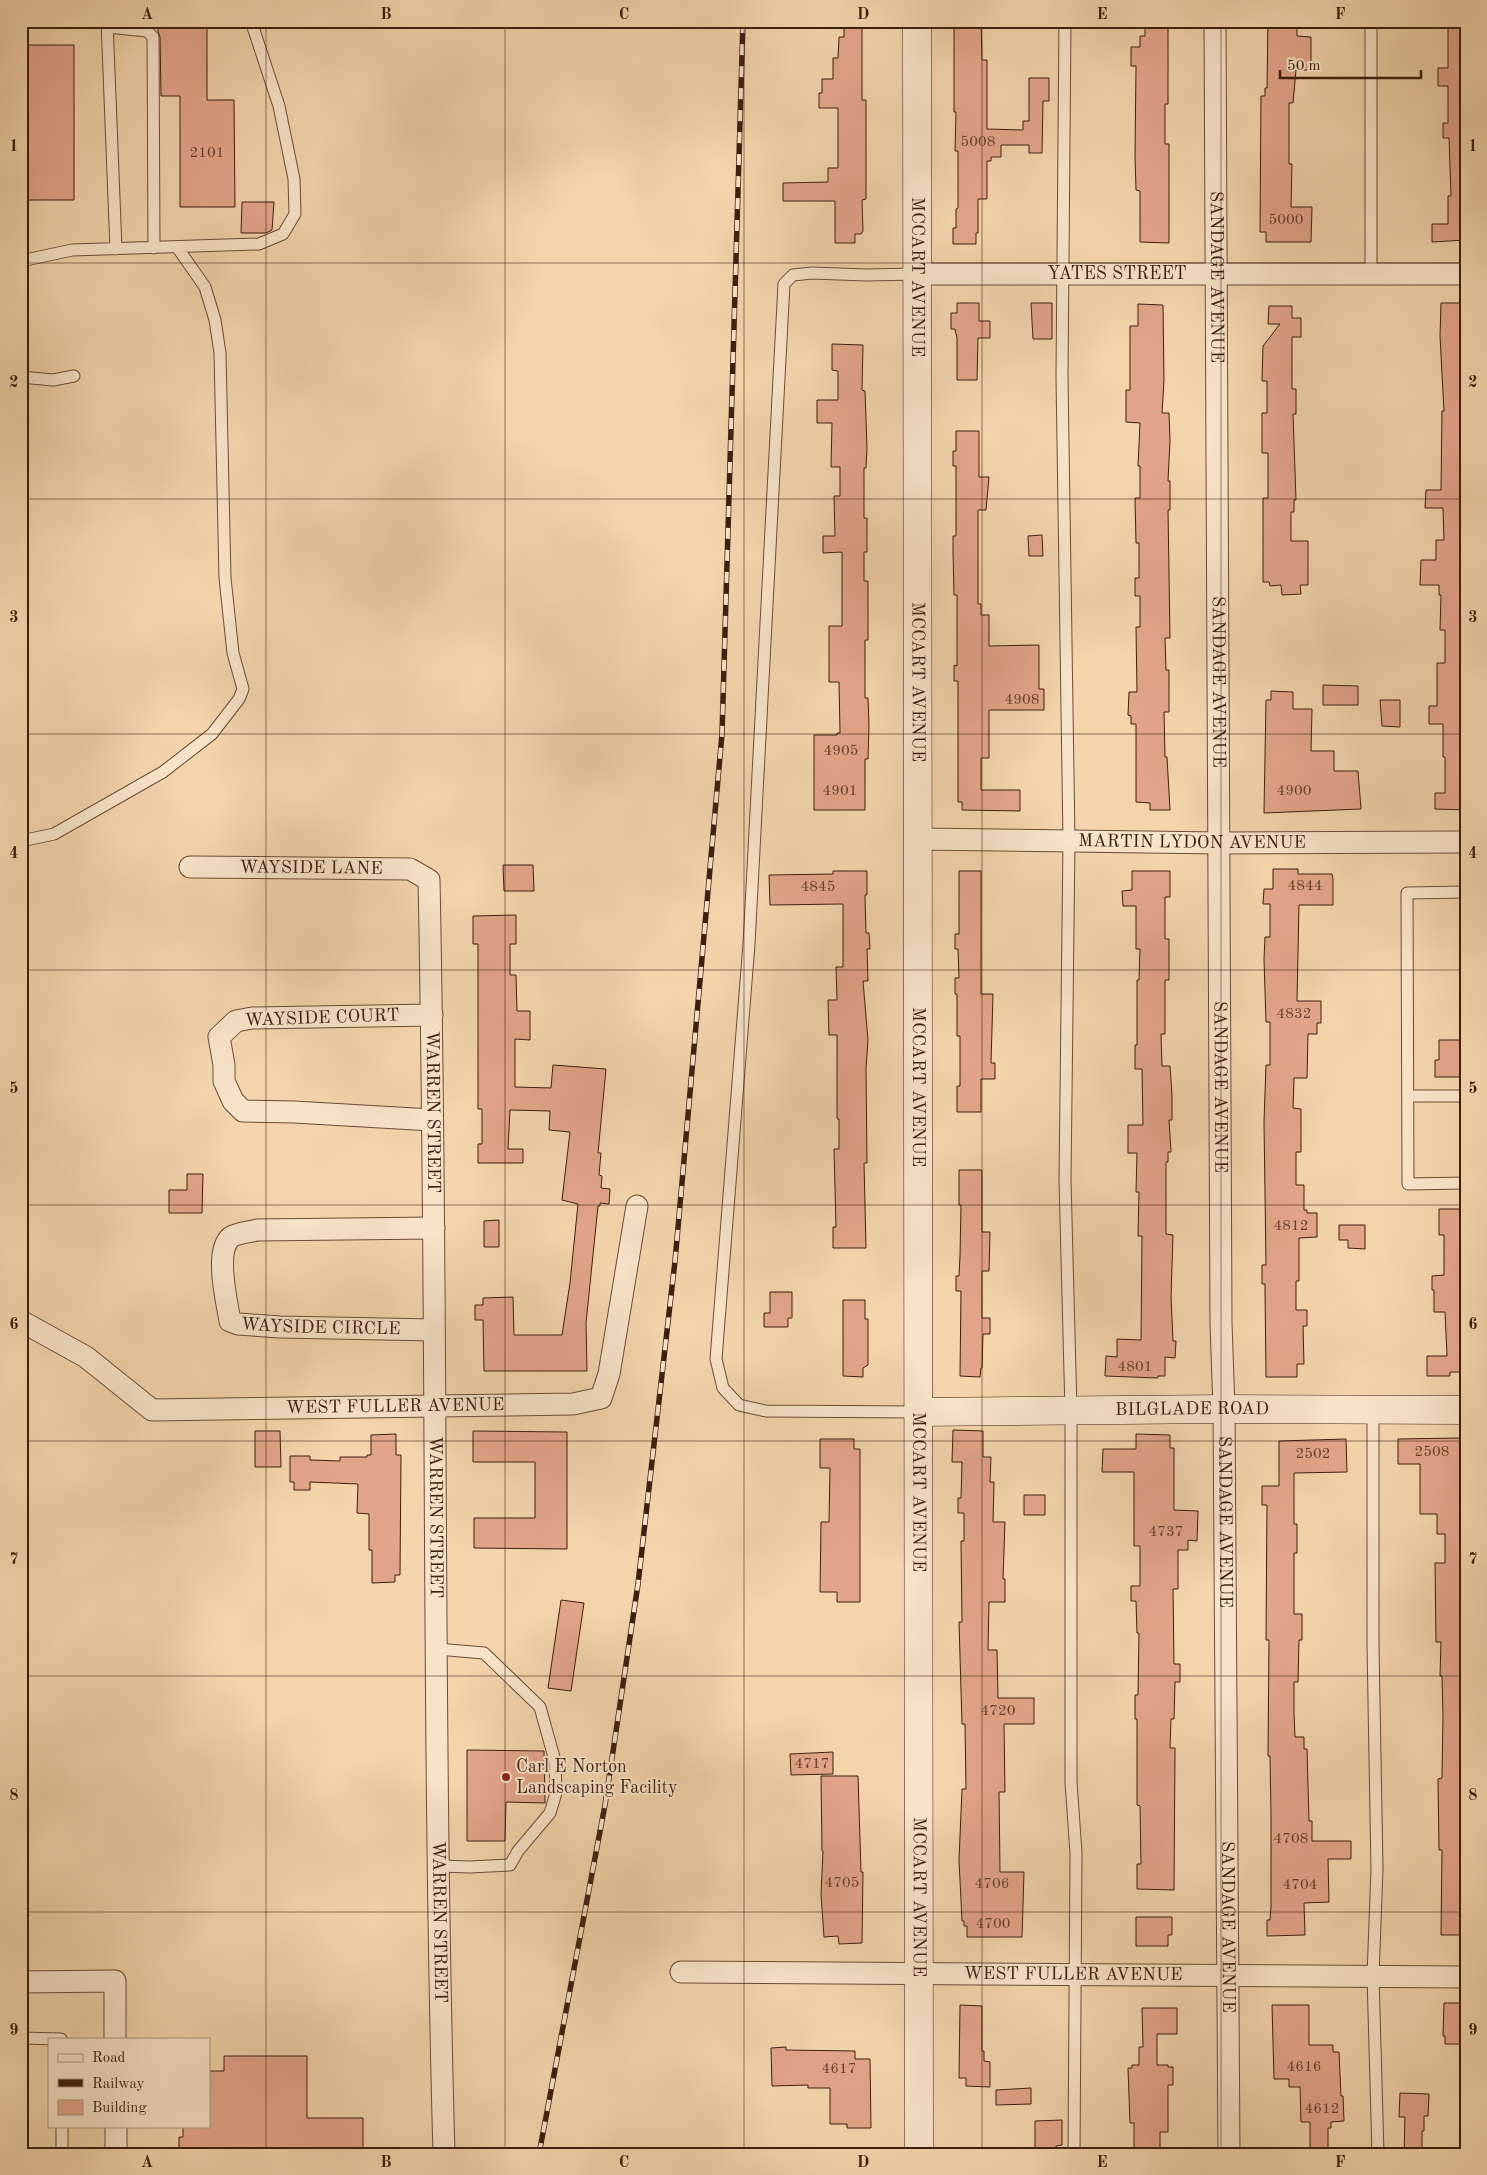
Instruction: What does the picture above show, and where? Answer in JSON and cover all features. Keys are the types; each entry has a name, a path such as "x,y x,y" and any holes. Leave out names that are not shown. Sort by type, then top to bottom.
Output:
{"main road":[{"name":"MCCART AVENUE","path":"917,21 919,2154"},
{"name":"BILGLADE ROAD","path":"918,1412 1224,1409 1466,1410"}],"street":[{"name":"SANDAGE AVENUE","path":"1215,21 1222,1323 1229,2154"},
{"name":"YATES STREET","path":"917,274 1466,274"},
{"name":"MARTIN LYDON AVENUE","path":"918,839 1466,842"},
{"name":"WAYSIDE LANE","path":"190,867 410,869 429,880"},
{"name":"WARREN STREET","path":"429,880 434,1228 439,1972 444,2154"},
{"name":"WAYSIDE COURT","path":"432,1015 252,1018 236,1021 219,1037 224,1065 224,1081 233,1101 243,1111 432,1120"},
{"name":"WEST FULLER AVENUE","path":"21,1321 86,1357 152,1410 573,1404 601,1398 609,1374 637,1206"},
{"name":"WAYSIDE CIRCLE","path":"434,1228 258,1230 233,1236 226,1242 222,1267 230,1321 238,1324 280,1327 434,1330"},
{"name":"WEST FULLER AVENUE","path":"681,1972 1466,1977"},
{"path":"21,1982 115,1982 115,2038"},
{"path":"116,2128 116,2154"}],"lane":[{"path":"21,261 72,250 259,244 283,234 295,214 294,179 279,106 251,21"},
{"path":"1064,21 1062,386 1069,841 1065,1180 1071,1411 1071,1782 1076,1853 1074,2154"},
{"path":"1370,21 1371,274"},
{"path":"116,249 107,24 147,31 153,37 154,248"},
{"path":"21,841 54,834 163,772 212,734 239,699 243,689 233,653 225,578 220,353 215,320 205,287 177,247"},
{"path":"917,274 812,273 793,275 784,284 749,944 716,1359 723,1388 740,1405 766,1411 918,1412"},
{"path":"21,377 53,380 74,376"},
{"path":"1466,892 1407,892 1408,1184 1466,1184"},
{"path":"1408,1096 1466,1096"},
{"path":"1373,1410 1373,1644 1377,1869 1373,1976 1378,2154"},
{"path":"437,1649 484,1653 540,1707 555,1761 556,1793 550,1813 518,1851 510,1865 439,1866"},
{"path":"21,2038 48,2039"},
{"path":"62,2128 62,2154"}],"building":[{"path":"158,21 207,21 207,100 234,100 235,207 180,207 180,96 161,96"},
{"path":"844,21 862,21 862,100 866,100 866,199 862,200 863,231 861,234 855,234 855,243 835,243 835,201 783,201 783,183 828,182 828,168 838,168 838,108 819,108 819,93 822,93 822,79 833,79 833,58 838,58 839,37 844,37"},
{"path":"954,21 981,21 982,60 987,60 987,129 1023,130 1023,121 1029,121 1029,78 1049,78 1049,101 1043,101 1042,153 1029,153 1029,145 1001,145 1001,157 991,157 991,161 987,161 987,199 978,199 978,233 976,233 976,244 953,244 953,228 956,228 956,209 958,208 958,151 955,151 956,112 954,112"},
{"path":"1145,21 1168,21 1168,104 1165,104 1165,144 1169,144 1169,243 1140,242 1140,191 1136,190 1135,156 1136,66 1131,66 1131,47 1140,47 1140,36 1145,36"},
{"path":"1268,21 1297,21 1297,36 1311,37 1311,70 1296,70 1293,103 1289,103 1289,164 1292,164 1291,207 1312,207 1311,242 1266,242 1266,232 1260,232 1261,96 1265,96 1265,88 1267,88"},
{"path":"1448,21 1466,21 1466,240 1432,242 1432,224 1448,224 1448,196 1451,196 1449,138 1443,138 1443,123 1448,123 1448,86 1438,86 1438,68 1448,68"},
{"path":"21,45 74,45 74,200 21,200"},
{"path":"242,202 274,202 272,230 266,233 241,233"},
{"path":"957,303 979,303 979,321 990,321 990,338 978,338 977,380 957,380 957,338 955,329 951,329 951,313 957,313"},
{"path":"1031,303 1052,303 1052,339 1033,339"},
{"path":"1441,303 1466,303 1466,810 1435,809 1435,793 1445,793 1445,757 1443,757 1443,724 1429,724 1429,706 1437,706 1437,663 1445,663 1445,630 1440,630 1441,595 1439,595 1439,585 1420,585 1421,560 1436,560 1436,540 1444,540 1443,508 1425,508 1426,490 1441,490 1442,411 1444,411 1440,336"},
{"path":"1138,304 1163,305 1164,380 1162,413 1169,413 1170,441 1168,481 1170,481 1170,510 1168,510 1170,638 1165,638 1166,670 1169,670 1169,712 1164,712 1165,757 1167,757 1170,810 1150,810 1150,803 1136,802 1136,724 1131,724 1131,716 1128,715 1129,692 1137,692 1136,627 1140,627 1140,596 1135,596 1135,578 1139,578 1139,543 1136,543 1135,498 1140,498 1140,466 1138,466 1140,423 1126,422 1126,390 1130,390 1130,326 1138,326"},
{"path":"1269,306 1292,306 1292,318 1301,318 1301,337 1292,337 1292,389 1296,389 1296,414 1293,414 1296,500 1294,500 1294,512 1291,512 1291,541 1308,541 1308,585 1300,585 1301,594 1282,595 1281,585 1270,586 1269,582 1263,582 1263,498 1268,498 1268,453 1262,453 1262,413 1267,413 1267,381 1262,381 1263,346 1280,324 1268,324"},
{"path":"832,344 863,345 862,390 865,391 867,448 866,468 864,468 864,518 867,518 867,552 864,552 864,581 868,581 868,640 865,640 865,698 868,698 869,725 868,759 865,759 865,810 814,810 814,735 837,735 837,733 840,733 839,682 829,682 829,626 842,626 842,552 823,553 823,536 835,536 834,496 840,496 840,467 831,467 832,423 817,423 817,400 838,400 838,371 832,370"},
{"path":"956,431 979,431 979,477 989,477 986,510 978,510 978,604 981,604 981,615 989,615 989,646 1039,645 1039,689 1044,689 1044,710 989,710 989,758 981,758 981,790 1020,790 1020,811 962,810 962,802 958,802 958,681 954,681 954,665 957,666 957,595 954,595 953,552 953,536 956,536 956,466 953,466 953,451 956,451"},
{"path":"1042,535 1043,556 1029,556 1028,536"},
{"path":"1323,685 1358,686 1358,705 1323,705"},
{"path":"1271,691 1293,692 1293,709 1312,709 1311,751 1334,751 1334,771 1358,771 1361,809 1264,813 1266,700 1271,700"},
{"path":"1380,700 1400,700 1400,727 1382,726"},
{"path":"503,865 533,865 534,891 504,891"},
{"path":"1273,869 1298,869 1298,874 1332,874 1333,879 1333,905 1299,905 1297,1001 1321,1001 1321,1023 1317,1023 1317,1034 1308,1034 1307,1078 1294,1078 1293,1108 1301,1109 1301,1152 1296,1152 1296,1185 1304,1185 1304,1210 1307,1210 1307,1213 1317,1213 1317,1237 1299,1238 1299,1281 1296,1281 1296,1310 1307,1310 1307,1326 1303,1326 1304,1364 1297,1364 1297,1377 1266,1377 1265,1284 1262,1284 1262,1265 1266,1265 1264,1122 1266,1065 1270,1065 1270,1022 1266,1022 1264,959 1265,937 1270,937 1270,904 1263,904 1264,889 1273,889"},
{"path":"833,871 867,871 867,895 865,895 866,933 869,933 870,949 867,949 868,981 863,981 868,1040 866,1068 867,1163 864,1163 866,1248 833,1248 833,1227 836,1227 834,1149 839,1149 839,1119 837,1119 837,1035 829,1035 828,1000 837,1000 836,967 843,967 843,904 770,905 769,875 833,874"},
{"path":"959,871 981,871 981,994 993,994 991,1063 995,1063 995,1079 981,1079 981,1112 957,1112 957,1086 960,1086 960,1036 957,1036 955,978 959,978 958,949 955,949 955,934 959,934"},
{"path":"1132,871 1170,871 1170,897 1165,897 1165,939 1169,939 1169,980 1165,980 1165,1034 1161,1034 1162,1066 1170,1066 1172,1096 1172,1120 1169,1120 1171,1152 1168,1152 1168,1162 1166,1162 1166,1234 1173,1235 1171,1297 1173,1341 1176,1341 1175,1358 1165,1357 1165,1376 1158,1376 1158,1378 1105,1376 1106,1356 1117,1357 1117,1339 1141,1340 1142,1236 1138,1236 1139,1192 1136,1192 1137,1153 1128,1153 1128,1125 1143,1125 1142,1069 1135,1069 1137,980 1139,980 1140,949 1136,949 1136,906 1123,906 1122,891 1132,890"},
{"path":"516,915 516,944 510,944 510,975 516,975 517,1011 530,1011 530,1040 515,1039 515,1087 551,1088 553,1065 606,1069 598,1153 601,1153 599,1175 602,1176 601,1188 610,1189 609,1204 600,1203 600,1206 598,1206 586,1323 587,1371 484,1371 483,1320 475,1320 475,1305 483,1305 483,1298 513,1297 514,1335 562,1335 570,1283 578,1204 562,1200 570,1132 549,1130 550,1111 510,1110 508,1149 523,1149 523,1163 478,1163 478,1144 482,1144 482,1109 478,1109 478,944 473,944 473,916"},
{"path":"1439,1040 1466,1040 1466,1077 1435,1077 1435,1060 1439,1060"},
{"path":"959,1170 982,1170 982,1232 990,1232 989,1271 982,1271 982,1318 990,1318 990,1334 983,1334 980,1377 960,1376 961,1291 956,1291 956,1276 959,1276 960,1256 961,1205 959,1205"},
{"path":"187,1174 203,1174 202,1213 169,1213 169,1190 187,1190"},
{"path":"1439,1209 1466,1209 1466,1372 1450,1372 1450,1376 1427,1376 1427,1356 1447,1356 1445,1312 1434,1312 1434,1290 1432,1290 1432,1276 1444,1275 1444,1235 1439,1235"},
{"path":"499,1220 499,1247 484,1247 484,1221"},
{"path":"1339,1225 1365,1225 1365,1249 1348,1248 1348,1240 1339,1240"},
{"path":"770,1292 792,1292 792,1318 788,1318 788,1327 764,1327 764,1313 770,1313"},
{"path":"843,1300 865,1300 865,1319 868,1319 868,1365 863,1368 863,1377 843,1376"},
{"path":"953,1430 983,1431 983,1457 991,1457 990,1482 994,1482 993,1522 1005,1522 1003,1579 1005,1579 1005,1602 989,1602 988,1650 997,1650 998,1698 1034,1698 1034,1724 1004,1724 1005,1792 999,1792 1000,1872 1024,1872 1022,1937 967,1937 967,1926 964,1926 964,1921 962,1921 959,1860 962,1789 966,1789 965,1724 962,1724 959,1622 962,1622 961,1541 964,1541 964,1513 958,1513 958,1498 961,1498 962,1462 952,1462"},
{"path":"255,1431 280,1431 281,1467 255,1467"},
{"path":"473,1431 567,1432 567,1549 474,1548 474,1518 535,1518 535,1462 473,1462"},
{"path":"396,1434 396,1455 401,1455 400,1575 395,1575 395,1582 372,1583 372,1550 369,1550 369,1514 357,1513 358,1484 310,1482 310,1490 294,1490 294,1482 290,1482 290,1456 310,1456 310,1460 340,1461 340,1457 367,1457 367,1455 371,1455 371,1435"},
{"path":"1136,1434 1170,1435 1170,1448 1174,1448 1174,1510 1198,1511 1197,1541 1188,1540 1188,1550 1178,1550 1178,1589 1173,1589 1174,1664 1180,1664 1180,1682 1175,1682 1174,1719 1171,1719 1170,1748 1175,1748 1174,1890 1137,1889 1137,1864 1141,1864 1140,1806 1137,1805 1137,1719 1135,1719 1135,1695 1138,1695 1139,1633 1137,1633 1136,1601 1131,1601 1131,1586 1140,1586 1140,1546 1134,1546 1134,1472 1102,1472 1103,1449 1136,1449"},
{"path":"820,1439 854,1439 854,1449 860,1449 860,1602 837,1602 837,1592 820,1592 821,1522 829,1522 830,1468 820,1468"},
{"path":"1346,1439 1347,1472 1294,1473 1294,1524 1297,1524 1297,1553 1294,1553 1294,1614 1302,1614 1302,1640 1299,1640 1298,1682 1294,1682 1294,1714 1295,1737 1304,1737 1304,1749 1307,1749 1309,1821 1312,1821 1312,1841 1351,1841 1351,1859 1328,1859 1329,1902 1304,1903 1305,1935 1267,1936 1267,1920 1270,1920 1271,1907 1271,1813 1270,1756 1268,1756 1269,1640 1266,1640 1267,1505 1262,1505 1262,1486 1279,1486 1279,1441"},
{"path":"1398,1439 1466,1439 1466,1935 1441,1935 1442,1850 1439,1850 1438,1779 1442,1778 1443,1716 1442,1676 1440,1676 1441,1642 1436,1642 1435,1563 1445,1563 1445,1534 1437,1534 1437,1514 1420,1514 1420,1464 1398,1464"},
{"path":"1024,1495 1045,1495 1045,1515 1024,1515"},
{"path":"561,1600 584,1603 571,1691 548,1688"},
{"name":"Carl E Norton Landscaping Facility","path":"467,1750 544,1751 545,1803 506,1802 505,1841 467,1841"},
{"path":"833,1752 833,1774 791,1775 790,1754"},
{"path":"821,1776 858,1776 861,1872 863,1872 862,1943 839,1944 838,1936 824,1937 821,1894 823,1851"},
{"path":"1136,1917 1172,1917 1172,1935 1168,1935 1168,1946 1136,1946"},
{"path":"1444,2003 1466,2003 1466,2040 1464,2044 1445,2044 1445,2036 1443,2036"},
{"path":"960,2005 982,2006 982,2051 984,2051 984,2061 990,2062 990,2087 966,2086 966,2078 959,2078"},
{"path":"1272,2005 1309,2005 1309,2045 1333,2045 1333,2052 1339,2052 1344,2121 1331,2122 1331,2128 1328,2128 1328,2154 1310,2154 1310,2122 1301,2122 1300,2087 1289,2087 1289,2079 1274,2079"},
{"path":"1142,2008 1177,2008 1177,2034 1157,2034 1157,2065 1173,2067 1173,2085 1168,2085 1168,2132 1160,2132 1160,2154 1134,2154 1134,2123 1130,2123 1128,2068 1132,2068 1132,2065 1139,2065 1139,2047 1143,2047"},
{"path":"786,2047 786,2050 855,2051 855,2059 870,2059 871,2128 847,2128 847,2124 830,2124 830,2088 808,2088 808,2085 772,2086 771,2048"},
{"path":"224,2056 307,2056 307,2118 363,2118 363,2154 179,2154 179,2137 183,2137 183,2128 210,2128 210,2071 224,2071"},
{"path":"1031,2088 1031,2104 996,2105 996,2090"},
{"path":"1400,2093 1429,2094 1428,2116 1424,2116 1424,2131 1422,2131 1422,2154 1404,2154 1405,2117 1399,2117"},
{"path":"1062,2120 1062,2145 1056,2146 1056,2154 1035,2154 1035,2121"}],"railway":[{"path":"539,2154 605,1805 638,1584 675,1261 722,734 743,21"}],"place":[{"name":"Carl E Norton Landscaping Facility","path":"506,1777"}]}
